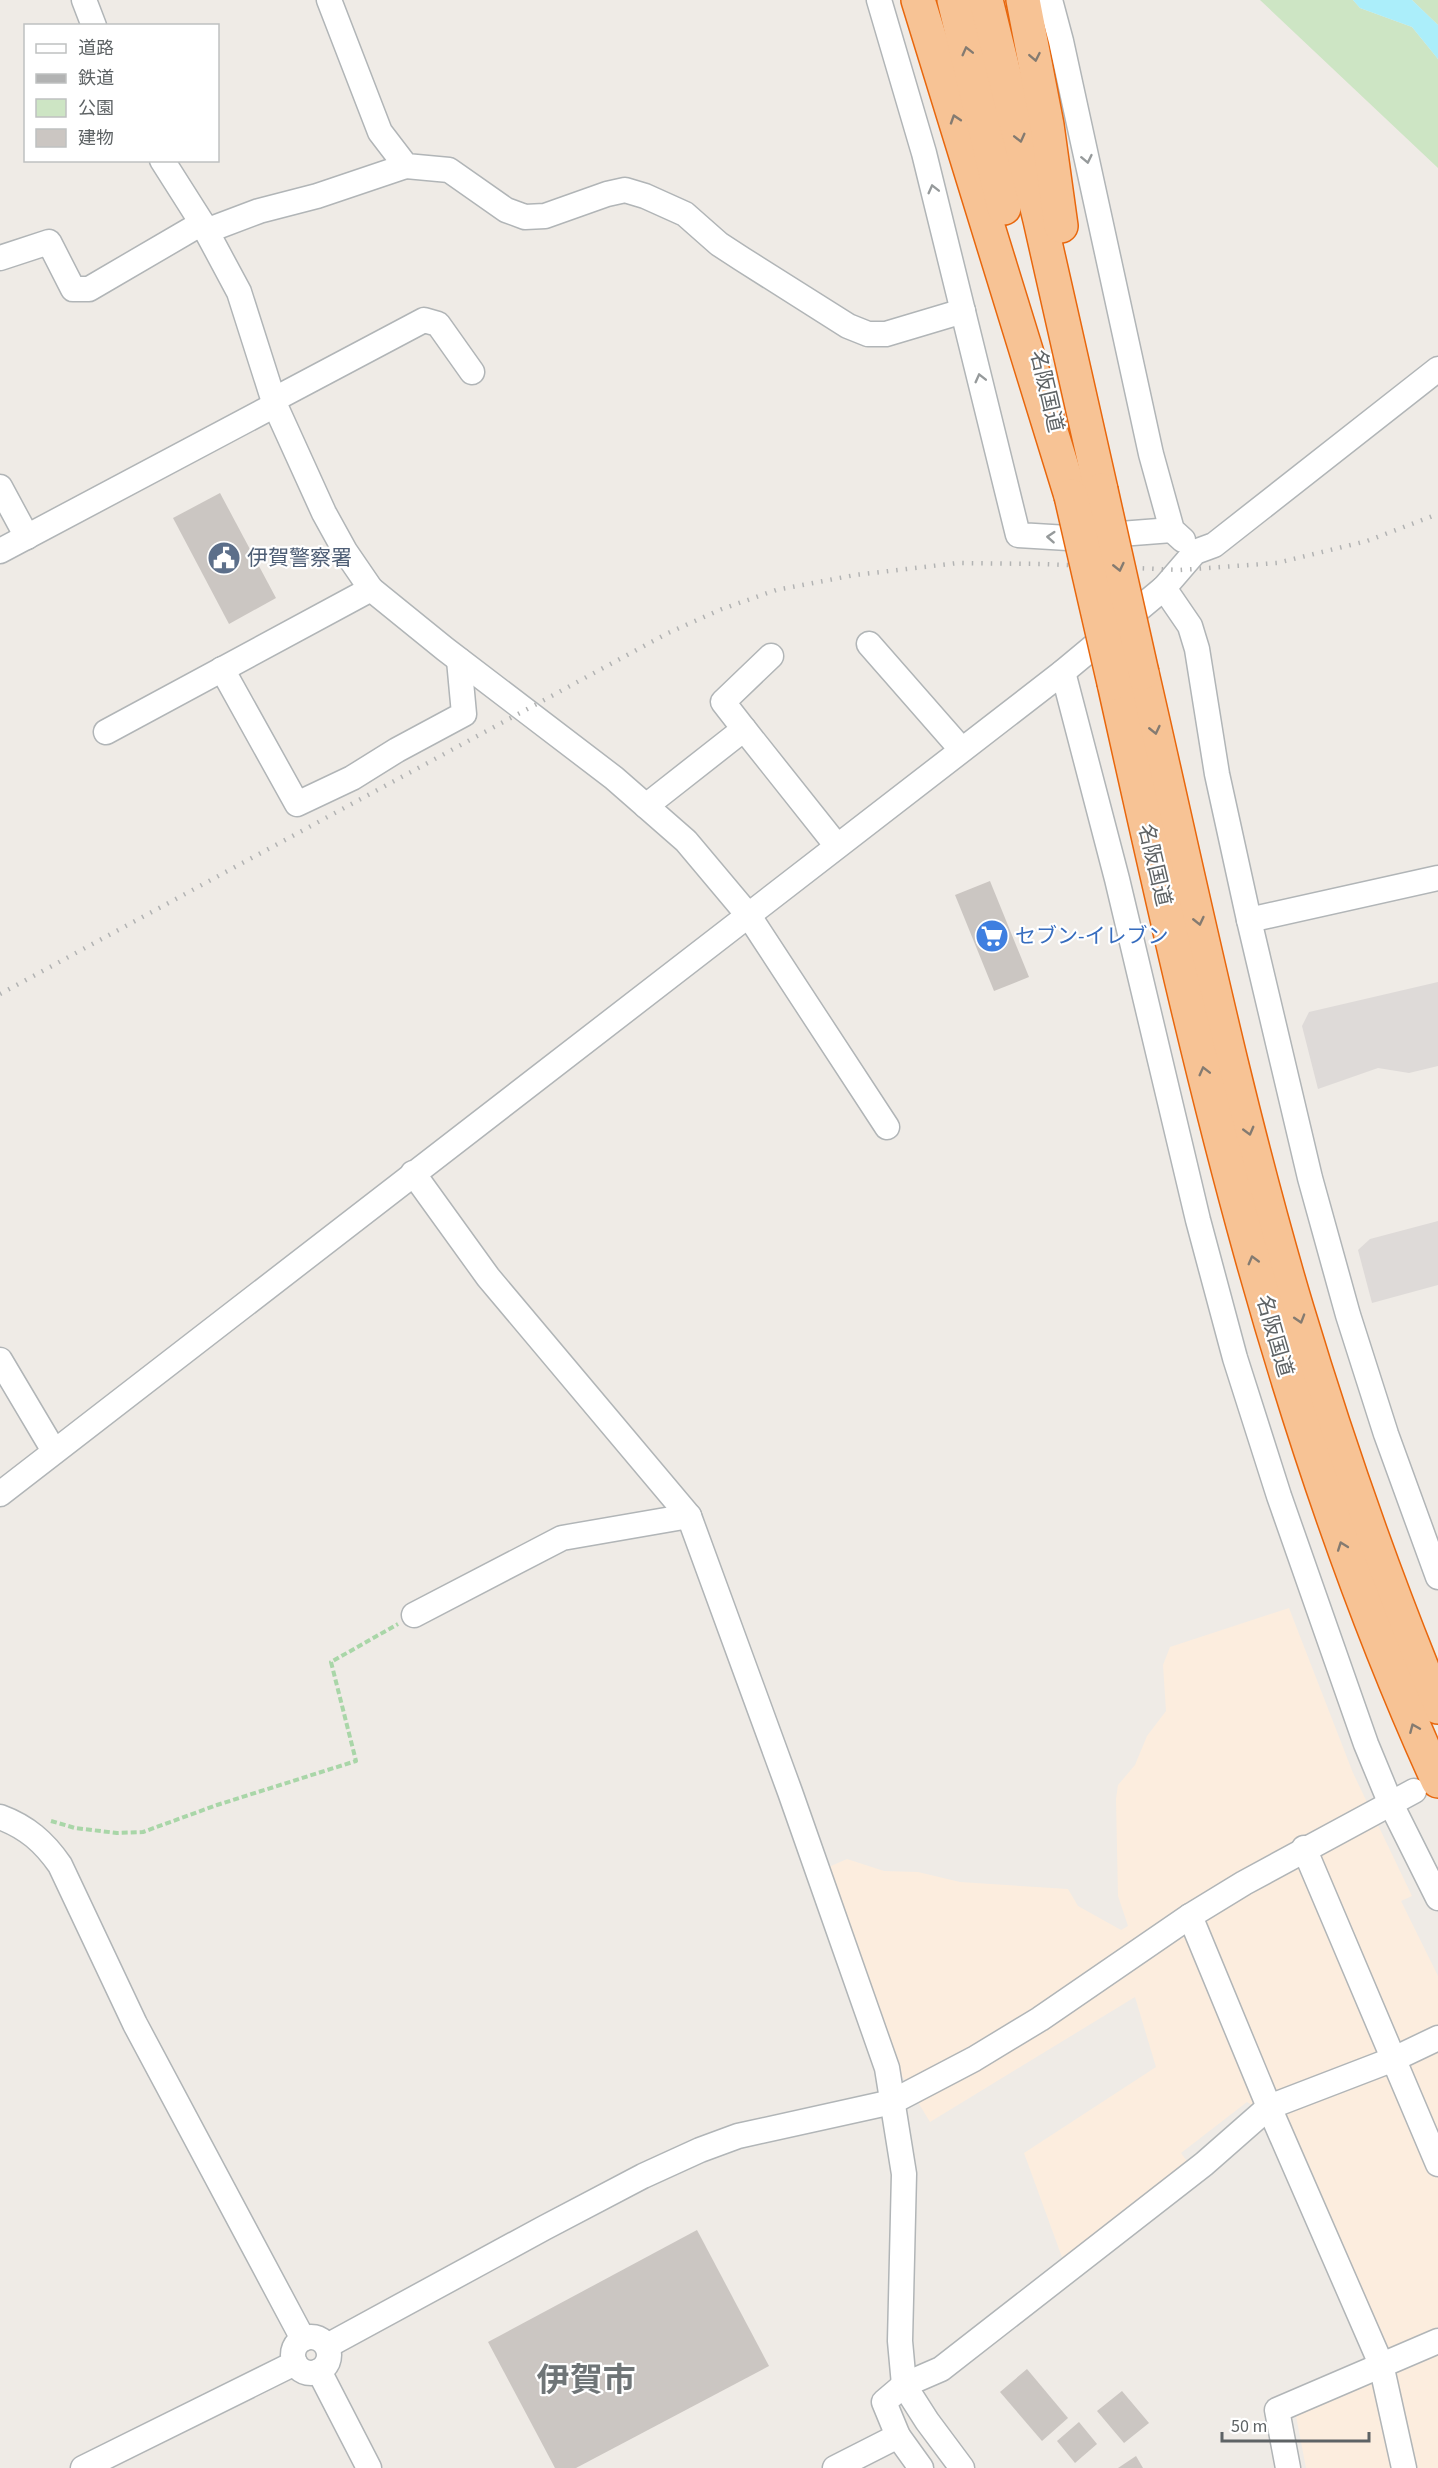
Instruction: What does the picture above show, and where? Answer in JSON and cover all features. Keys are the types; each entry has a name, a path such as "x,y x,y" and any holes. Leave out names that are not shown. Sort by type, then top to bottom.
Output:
{"highway":[{"path":"918,0 1086,493"},
{"name":"名阪国道","path":"954,0 1086,493 1128,678 1204,1073 1270,1324 1301,1425 1426,1786"},
{"name":"名阪国道","path":"986,0 1040,220 1086,493"},
{"path":"1023,0 1047,125 1069,290 1096,439 1086,493"},
{"name":"名阪国道","path":"1128,678 1297,1307 1367,1527 1438,1707"}],"street":[{"path":"84,0 93,24"},
{"path":"328,0 380,132 406,166"},
{"path":"879,0 924,153 1018,535 1068,538 1172,530"},
{"path":"1050,0 1061,41 1151,454 1172,530 1195,552"},
{"path":"163,162 204,227 239,292 274,402 324,513 345,551 371,589 459,660 614,778 686,841 749,916 887,1127"},
{"path":"0,258 49,242 74,289 89,289 204,227 317,196 406,166 449,170 507,210 525,217 545,216 625,190 645,196 685,213 719,244 848,326 868,334 886,334 963,311"},
{"path":"0,551 424,320 438,324 472,372"},
{"path":"0,1494 1063,672 1164,588 1195,552 1214,545 1438,369"},
{"path":"0,488 27,537"},
{"path":"1164,588 1190,626 1197,649 1216,774 1310,1178 1348,1315 1386,1434 1438,1577"},
{"path":"106,732 371,589"},
{"path":"870,644 961,749"},
{"path":"771,656 723,702 837,846"},
{"path":"222,669 297,804 352,778 397,750 464,714 459,660"},
{"path":"1063,672 1117,879 1198,1220 1235,1358 1326,1632 1366,1743 1390,1802 1438,1898"},
{"path":"646,806 744,729"},
{"path":"1249,920 1438,879"},
{"path":"413,1173 488,1277 689,1516 887,2068 904,2174 900,2341 904,2385 962,2468"},
{"path":"0,1360 54,1451"},
{"path":"414,1615 562,1538 689,1516"},
{"path":"327,2346 643,2176 700,2150 738,2136 892,2102 974,2059 1040,2019 1190,1916 1304,1848 1390,1802 1426,1786"},
{"path":"6,1819 31,1832 46,1846 60,1865 141,2034 303,2339"},
{"path":"1304,1848 1438,2164"},
{"path":"1190,1916 1269,2107 1381,2364 1404,2468"},
{"path":"921,2468 898,2436 884,2402 904,2385 941,2369 1204,2164 1269,2107 1394,2059 1438,2038"},
{"path":"314,2337 327,2346 329,2358 319,2371 308,2373 295,2363 293,2352 303,2339 314,2337"},
{"path":"1286,2464 1277,2410 1438,2341"},
{"path":"83,2468 295,2363"},
{"path":"319,2371 369,2468"},
{"path":"835,2468 898,2436"}],"path":[{"path":"6,1819 34,1818 75,1828 117,1833 143,1832 218,1805 356,1761 331,1662 414,1615"}],"shaded area":[{"path":"1438,982 1438,1066 1409,1073 1378,1068 1318,1089 1302,1026 1309,1012"},
{"path":"1438,1221 1438,1285 1372,1303 1358,1250 1370,1239"},
{"path":"1289,1608 1353,1773 1412,1896 1401,1901 1438,1976 1438,2468 1306,2468 1296,2416 1299,2409 1375,2377 1288,2127 1247,2102 1181,2153 1189,2164 1063,2260 1024,2153 1156,2067 1135,1997 930,2122 893,2061 824,1869 847,1859 884,1871 918,1872 960,1882 1068,1889 1078,1906 1121,1930 1128,1926 1118,1896 1116,1799 1118,1785 1135,1765 1147,1736 1166,1711 1163,1665 1170,1647"}],"green space":[{"path":"1260,0 1353,0 1360,8 1412,27 1438,59 1438,168"},
{"path":"1412,0 1438,0 1438,25"}],"water":[{"path":"1353,0 1412,0 1438,25 1438,59 1412,27 1360,8"}],"building":[{"name":"伊賀警察署","path":"220,493 276,598 229,624 173,518"},
{"name":"セブン-イレブン","path":"990,881 1029,977 994,991 955,895"},
{"path":"697,2230 769,2366 576,2468 555,2468 488,2342"},
{"path":"1027,2369 1068,2418 1042,2441 1000,2392"},
{"path":"1122,2391 1149,2423 1124,2443 1097,2411"},
{"path":"1079,2422 1097,2444 1075,2463 1057,2441"},
{"path":"1136,2456 1143,2468 1118,2468"}],"railway":[{"path":"0,994 668,633 722,609 776,590 855,575 958,563 1180,570 1277,563 1367,541 1438,514"}],"place":[{"name":"伊賀警察署","path":"224,558"},
{"name":"セブン-イレブン","path":"992,936"}],"district":[{"name":"伊賀市","path":"586,2380"}]}
